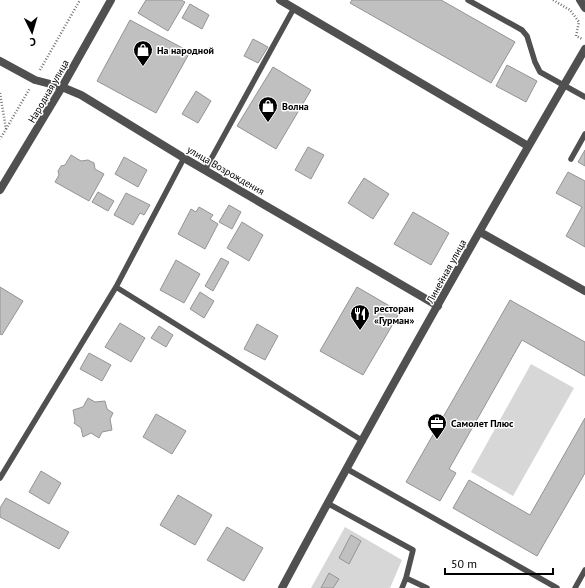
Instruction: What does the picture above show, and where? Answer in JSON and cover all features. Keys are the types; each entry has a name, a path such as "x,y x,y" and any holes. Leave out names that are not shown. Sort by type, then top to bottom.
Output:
{"street":[{"name":"Народная улица","path":"0,190 62,87 111,0"},
{"path":"280,0 528,146"},
{"path":"580,0 585,8"},
{"name":"Линейная улица","path":"282,588 438,306 528,146 585,49"},
{"name":"улица Возрождения","path":"0,60 35,80 62,87 81,95 184,158 438,306"},
{"path":"480,232 585,291"}],"lane":[{"path":"468,0 522,30 527,36 535,62 540,72 585,97"},
{"path":"205,170 294,8"},
{"path":"571,158 585,134"},
{"path":"0,478 116,287 184,158"},
{"path":"116,287 363,441"},
{"path":"347,469 557,588"},
{"path":"328,503 413,550 402,588"},
{"path":"575,588 585,570"},
{"path":"406,578 427,588"}],"path":[{"path":"0,139 80,0"},
{"path":"553,0 570,10 579,22 576,36 585,40"},
{"path":"0,93 6,129"}],"shaded area":[{"path":"531,364 574,388 513,496 471,472"},
{"path":"345,527 402,560 390,588 311,588"}],"building":[{"path":"146,0 181,0 185,2 168,31 138,13"},
{"path":"352,0 441,0 515,42 491,83 350,3"},
{"path":"190,4 209,15 202,29 182,18"},
{"name":"На народной","path":"130,20 190,52 156,113 97,81"},
{"path":"253,39 268,47 258,63 244,56"},
{"path":"507,65 537,81 526,102 496,86"},
{"path":"273,67 311,90 276,149 237,126"},
{"path":"196,91 211,101 198,123 182,114"},
{"path":"308,147 324,155 311,179 295,170"},
{"path":"585,150 585,166 578,162"},
{"path":"71,155 81,161 88,160 94,163 95,169 104,174 89,201 55,182 59,175 58,171 61,166 65,165"},
{"path":"124,157 147,170 138,187 115,174"},
{"path":"568,172 585,181 585,247 566,236 582,207 556,193"},
{"path":"364,178 389,194 373,219 348,203"},
{"path":"98,192 114,201 108,211 92,202"},
{"path":"126,193 150,205 144,215 140,213 133,225 114,215"},
{"path":"229,205 241,212 232,229 219,222"},
{"path":"199,207 213,215 210,219 218,224 205,249 178,234 191,209 196,212"},
{"path":"413,212 449,233 431,265 394,244"},
{"path":"242,222 263,235 249,261 227,248"},
{"path":"221,258 229,262 213,291 205,286"},
{"path":"176,260 200,274 184,303 160,290"},
{"path":"0,287 23,301 2,335 0,334"},
{"name":"ресторан «Гурман»","path":"357,287 400,312 363,375 320,351"},
{"path":"200,292 214,301 204,318 190,309"},
{"path":"510,300 585,342 585,376 522,340 449,469 456,473 440,501 406,482"},
{"path":"120,323 145,338 131,362 105,347"},
{"path":"257,324 278,336 265,360 244,349"},
{"path":"159,326 173,335 166,347 151,338"},
{"path":"89,353 111,365 102,381 80,369"},
{"path":"88,398 95,402 105,401 107,409 113,413 110,419 112,430 102,432 99,438 91,433 83,437 81,428 74,423 73,410 83,407"},
{"path":"156,414 186,431 172,454 143,437"},
{"path":"585,418 585,473 537,556 453,508 469,480 530,515"},
{"path":"41,471 61,483 49,504 29,492"},
{"path":"178,495 212,515 195,545 160,525"},
{"path":"6,498 69,532 59,549 0,517 0,508"},
{"path":"227,527 263,548 244,581 207,560"},
{"path":"351,535 361,541 349,564 339,558"},
{"path":"329,573 339,579 333,588 321,588"}],"place":[{"name":"На народной","path":"143,67"},
{"name":"Волна","path":"268,123"},
{"name":"ресторан «Гурман»","path":"360,331"},
{"name":"Самолет Плюс","path":"437,440"}]}
